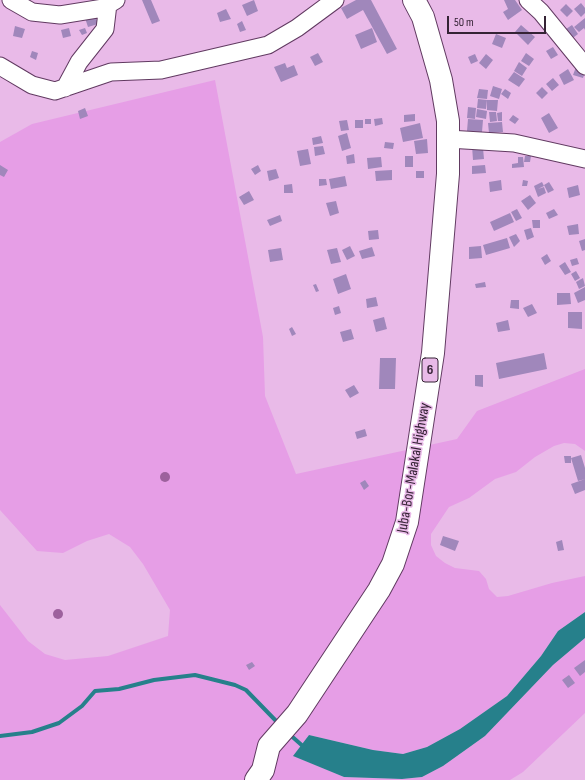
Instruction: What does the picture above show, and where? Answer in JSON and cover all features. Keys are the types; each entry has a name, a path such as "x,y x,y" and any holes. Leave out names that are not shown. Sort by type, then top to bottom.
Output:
{"main road":[{"name":"Juba-Bor-Malakal Highway","path":"256,780 262,770 269,746 297,714 379,590 393,564 407,522 433,353 447,190 448,139 448,122 441,80 423,17 414,0"}],"street":[{"path":"11,0 32,12 60,15 103,8 112,2"},
{"path":"0,66 32,85 55,91 111,72 161,70 268,45 314,17 335,0"},
{"path":"528,0 541,12 585,66"},
{"path":"65,88 79,62 106,29 112,2"},
{"path":"448,139 514,143 585,159"}],"shaded area":[{"path":"215,80 263,337 265,396 296,474 457,439 477,411 585,369 585,451 575,444 564,443 554,446 535,457 516,472 495,479 469,498 449,507 431,534 431,545 436,556 445,563 455,568 479,571 486,579 489,589 497,597 508,596 552,583 585,576 585,612 558,631 541,656 507,696 460,729 427,747 403,754 373,750 309,735 294,756 344,777 402,779 422,777 443,766 485,736 553,665 585,638 585,713 523,772 510,780 0,780 0,605 28,641 45,654 65,660 108,656 168,636 170,610 143,564 130,547 109,534 87,541 63,553 37,551 0,510 0,142 32,124"},
{"path":"585,612 585,638 553,665 485,736 443,766 422,777 402,779 344,777 293,756 309,735 373,750 403,754 427,747 460,729 507,696 541,656 558,631"}],"building":[{"path":"142,0 151,0 160,21 152,24"},
{"path":"254,0 258,11 247,16 242,5"},
{"path":"356,0 371,0 397,49 387,54 363,10 347,19 341,8"},
{"path":"504,0 515,0 522,10 508,20 503,12 508,9"},
{"path":"581,3 585,8 585,13 581,17 574,9"},
{"path":"566,4 573,11 567,17 560,10"},
{"path":"226,9 231,19 220,22 217,13"},
{"path":"95,15 98,24 88,27 85,18"},
{"path":"585,18 585,30 584,28 579,32 574,27"},
{"path":"242,21 246,30 240,32 237,24"},
{"path":"521,25 535,37 528,45 515,32"},
{"path":"572,25 578,34 570,40 563,31"},
{"path":"15,26 25,29 22,38 13,36"},
{"path":"69,28 71,36 63,38 61,30"},
{"path":"85,28 87,33 82,35 79,30"},
{"path":"372,28 377,42 361,49 355,35"},
{"path":"496,34 506,38 502,48 492,44"},
{"path":"553,47 558,55 551,59 546,51"},
{"path":"32,51 38,53 36,60 30,57"},
{"path":"318,53 323,62 315,66 310,57"},
{"path":"526,53 534,59 529,66 521,61"},
{"path":"475,54 478,61 471,64 468,57"},
{"path":"486,54 493,60 486,69 479,63"},
{"path":"519,62 527,68 522,76 514,71"},
{"path":"285,63 287,68 294,65 298,75 281,82 274,67"},
{"path":"576,67 585,72 583,78 573,75"},
{"path":"568,69 574,80 564,85 559,75"},
{"path":"514,72 525,79 519,87 508,80"},
{"path":"553,78 559,85 552,91 546,84"},
{"path":"493,86 502,89 499,99 490,96"},
{"path":"542,87 548,93 542,99 536,93"},
{"path":"479,89 488,90 487,99 477,98"},
{"path":"505,89 511,93 508,99 501,94"},
{"path":"478,99 487,100 486,109 477,108"},
{"path":"487,100 498,100 497,111 487,110"},
{"path":"468,107 476,108 475,119 467,118"},
{"path":"85,108 88,116 80,119 78,111"},
{"path":"477,109 487,111 486,119 476,117"},
{"path":"489,112 496,112 497,121 490,122"},
{"path":"502,112 502,121 498,121 497,113"},
{"path":"549,113 558,128 549,133 541,118"},
{"path":"415,114 415,121 404,122 404,115"},
{"path":"513,115 519,119 515,124 509,120"},
{"path":"382,118 383,124 375,126 374,119"},
{"path":"365,119 371,119 371,124 365,124"},
{"path":"468,119 483,120 482,132 467,131"},
{"path":"347,120 349,130 341,131 339,121"},
{"path":"355,120 363,120 363,128 355,128"},
{"path":"502,122 503,132 489,133 488,123"},
{"path":"420,123 423,138 403,142 400,128"},
{"path":"347,133 351,148 342,151 338,136"},
{"path":"321,136 323,143 313,145 312,138"},
{"path":"427,139 428,153 416,154 414,141"},
{"path":"385,142 394,143 393,149 384,148"},
{"path":"323,146 325,154 315,156 314,147"},
{"path":"472,146 483,148 484,159 473,160"},
{"path":"308,149 311,164 300,166 297,151"},
{"path":"354,154 355,163 347,164 346,156"},
{"path":"405,156 413,156 413,167 405,167"},
{"path":"525,156 531,156 530,162 524,162"},
{"path":"381,157 382,167 368,169 367,158"},
{"path":"518,157 523,157 524,167 512,168 512,164 518,163"},
{"path":"0,165 8,170 4,177 0,175"},
{"path":"258,165 261,171 255,175 251,169"},
{"path":"485,165 486,173 472,174 472,166"},
{"path":"276,169 279,178 269,181 267,171"},
{"path":"392,170 392,180 376,181 375,171"},
{"path":"416,171 424,171 424,178 416,178"},
{"path":"345,176 347,186 331,189 329,179"},
{"path":"319,179 326,179 327,185 319,186"},
{"path":"501,180 502,190 490,192 489,182"},
{"path":"523,180 528,181 527,186 522,186"},
{"path":"542,182 544,186 538,189 544,187 546,193 538,197 534,186"},
{"path":"549,182 554,190 548,193 544,185"},
{"path":"292,184 293,193 284,193 284,185"},
{"path":"578,185 580,195 569,198 567,188"},
{"path":"249,191 254,200 244,205 239,197"},
{"path":"530,195 536,203 528,210 521,201"},
{"path":"336,201 339,213 330,216 326,203"},
{"path":"517,209 522,218 516,221 511,212"},
{"path":"554,209 558,215 549,219 546,213"},
{"path":"510,213 514,222 494,231 490,222"},
{"path":"280,215 282,221 270,226 267,220"},
{"path":"532,220 540,220 540,228 533,228"},
{"path":"578,224 579,234 569,235 567,226"},
{"path":"531,228 534,237 527,240 524,230"},
{"path":"378,230 379,239 369,240 368,231"},
{"path":"516,234 520,241 514,247 509,237"},
{"path":"507,238 510,248 486,255 483,245"},
{"path":"585,239 585,250 582,251 579,241"},
{"path":"350,246 355,256 347,260 342,250"},
{"path":"481,246 482,258 469,259 469,247"},
{"path":"372,247 375,256 362,259 359,251"},
{"path":"281,248 283,260 270,262 268,250"},
{"path":"337,248 341,262 331,264 327,250"},
{"path":"547,254 551,261 545,265 541,258"},
{"path":"577,258 579,264 572,266 570,260"},
{"path":"565,262 571,272 565,275 559,266"},
{"path":"576,271 580,278 575,281 571,274"},
{"path":"346,274 351,289 338,294 333,279"},
{"path":"583,278 585,286 579,289 576,282"},
{"path":"485,282 486,287 476,288 475,284"},
{"path":"316,284 319,291 316,292 313,285"},
{"path":"585,287 585,300 578,303 574,293"},
{"path":"557,293 570,293 571,304 557,305"},
{"path":"376,297 378,306 367,308 366,299"},
{"path":"511,300 519,300 519,309 510,308"},
{"path":"532,304 537,313 528,317 523,308"},
{"path":"339,306 341,313 335,315 333,308"},
{"path":"568,312 582,312 582,329 568,328"},
{"path":"384,317 387,329 376,332 373,320"},
{"path":"508,320 510,330 498,332 496,323"},
{"path":"292,327 296,334 292,336 289,329"},
{"path":"351,329 354,339 343,342 340,332"},
{"path":"544,353 547,369 499,379 496,363"},
{"path":"380,358 396,358 395,389 379,389"},
{"path":"475,375 483,375 483,387 475,386"},
{"path":"354,385 359,393 350,398 345,390"},
{"path":"365,429 367,436 357,439 355,432"},
{"path":"581,455 585,468 585,479 578,481 571,458"},
{"path":"564,456 571,456 571,463 565,463"},
{"path":"585,479 585,490 575,494 571,484"},
{"path":"365,480 369,486 364,490 360,483"},
{"path":"443,536 459,541 455,551 440,545"},
{"path":"562,540 564,550 558,551 556,542"},
{"path":"585,660 585,672 580,676 574,668"},
{"path":"252,662 255,666 249,670 246,665"},
{"path":"569,675 575,683 568,688 562,680"}],"waterway":[{"path":"0,736 32,732 59,723 82,706 95,691 119,689 154,680 195,675 235,685 246,690 279,724"},
{"path":"288,733 305,748"}]}
